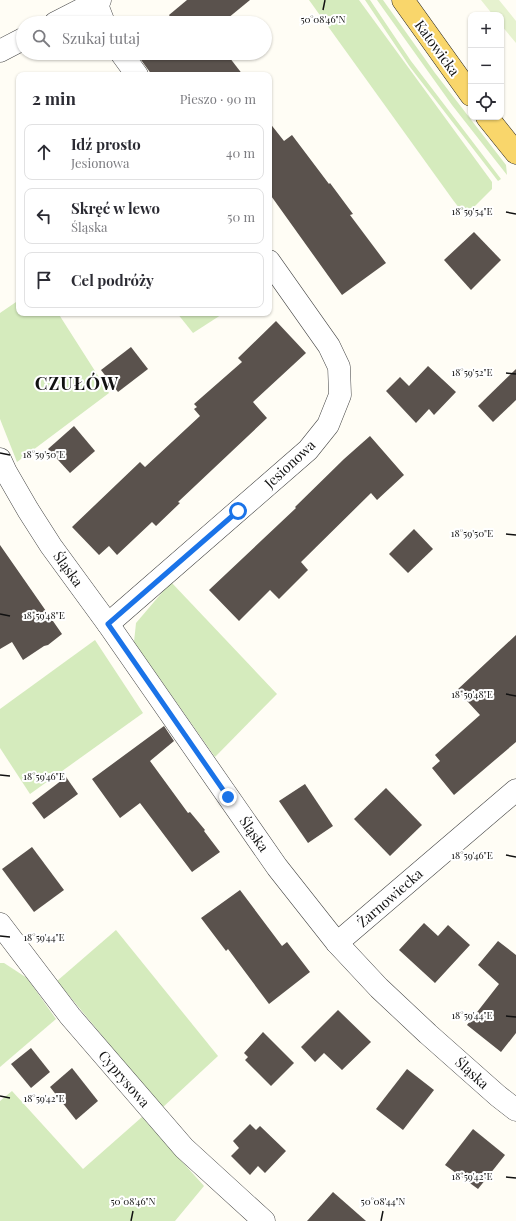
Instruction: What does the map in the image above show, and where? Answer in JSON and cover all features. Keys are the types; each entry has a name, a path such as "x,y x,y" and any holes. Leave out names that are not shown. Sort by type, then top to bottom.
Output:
{"main road":[{"name":"Katowicka","path":"403,0 468,91"},
{"path":"489,120 516,153"}],"street":[{"path":"69,16 98,1 102,16"},
{"path":"0,51 16,43"},
{"path":"127,60 135,72"},
{"name":"Jesionowa","path":"108,624 308,450 328,425 340,395 338,367 329,346 272,265"},
{"name":"Śląska","path":"0,458 6,472 28,510 51,546 108,624 277,867 337,944 379,988 422,1029 516,1110"},
{"name":"Żarnowiecka","path":"337,944 516,790"},
{"name":"Cyprysowa","path":"1,928 70,1016 184,1148 264,1221"}],"green space":[{"path":"309,0 359,0 492,182 492,189 469,212 463,213 453,200"},
{"path":"365,0 370,0 411,61 501,179 498,181 410,67"},
{"path":"377,0 383,0 435,73 468,116 468,120 471,120 506,165 507,175 452,105"},
{"path":"481,0 499,0 516,21 516,43 504,29 504,12 491,12"},
{"path":"16,302 16,316 60,316 109,393 17,462 0,419 0,313"},
{"path":"179,316 219,316 193,333"},
{"path":"171,582 277,694 215,757 134,642 136,623"},
{"path":"95,640 143,713 30,794 0,748 0,709"},
{"path":"116,930 218,1056 162,1108 57,981"},
{"path":"0,963 4,963 27,978 56,1019 0,1067"},
{"path":"12,1091 83,1169 142,1117 204,1186 175,1221 0,1221 0,1101"}],"building":[{"path":"187,0 250,0 231,16 169,15"},
{"path":"141,60 231,60 241,72 150,72"},
{"path":"272,126 284,141 292,135 353,214 350,215 386,263 342,295 272,197"},
{"path":"474,232 501,260 471,290 444,260"},
{"path":"276,321 306,353 253,402 267,418 178,502 180,503 156,526 152,522 117,555 109,546 99,555 72,527 140,462 145,467 200,416 194,409 197,407 194,404 242,362 238,358"},
{"path":"131,347 148,369 118,392 101,370"},
{"path":"428,366 456,392 434,415 429,409 416,423 386,391 400,377 409,386"},
{"path":"516,369 516,400 493,422 478,406"},
{"path":"74,426 95,451 70,473 48,449"},
{"path":"370,436 404,475 377,500 371,493 301,562 308,570 279,599 270,590 239,621 209,590 296,508 295,507 344,459"},
{"path":"414,529 433,549 408,573 389,554"},
{"path":"0,545 62,634 48,645 44,646 23,660 12,642 0,649"},
{"path":"516,635 516,742 454,795 432,768 440,761 435,755 480,715 457,690"},
{"path":"164,726 174,741 150,761 188,813 190,812 205,830 204,831 220,852 192,872 140,803 120,818 92,779"},
{"path":"66,777 78,794 44,819 32,803"},
{"path":"305,784 333,826 308,843 279,801"},
{"path":"386,788 422,825 390,856 354,819"},
{"path":"32,847 64,890 34,912 2,869"},
{"path":"240,890 282,946 287,942 310,972 269,1004 228,949 226,951 201,918"},
{"path":"424,923 438,936 448,925 470,945 435,983 399,950"},
{"path":"498,941 516,955 516,1033 501,1052 467,1025 499,984 478,965"},
{"path":"338,1010 371,1042 342,1070 324,1053 315,1062 301,1047"},
{"path":"263,1032 294,1063 271,1086 245,1060 248,1057 244,1053"},
{"path":"31,1048 50,1072 31,1088 11,1064"},
{"path":"72,1068 98,1101 76,1120 50,1087"},
{"path":"407,1069 434,1090 403,1130 376,1109"},
{"path":"250,1124 256,1130 260,1126 286,1151 265,1173 258,1166 250,1175 231,1156 239,1148 233,1141"},
{"path":"473,1129 505,1155 478,1189 445,1165"},
{"path":"333,1192 366,1221 307,1221"}],"district":[{"name":"CZUŁÓW","path":"77,384"}],"route":[{"path":"228,797 108,624 238,511"}]}
